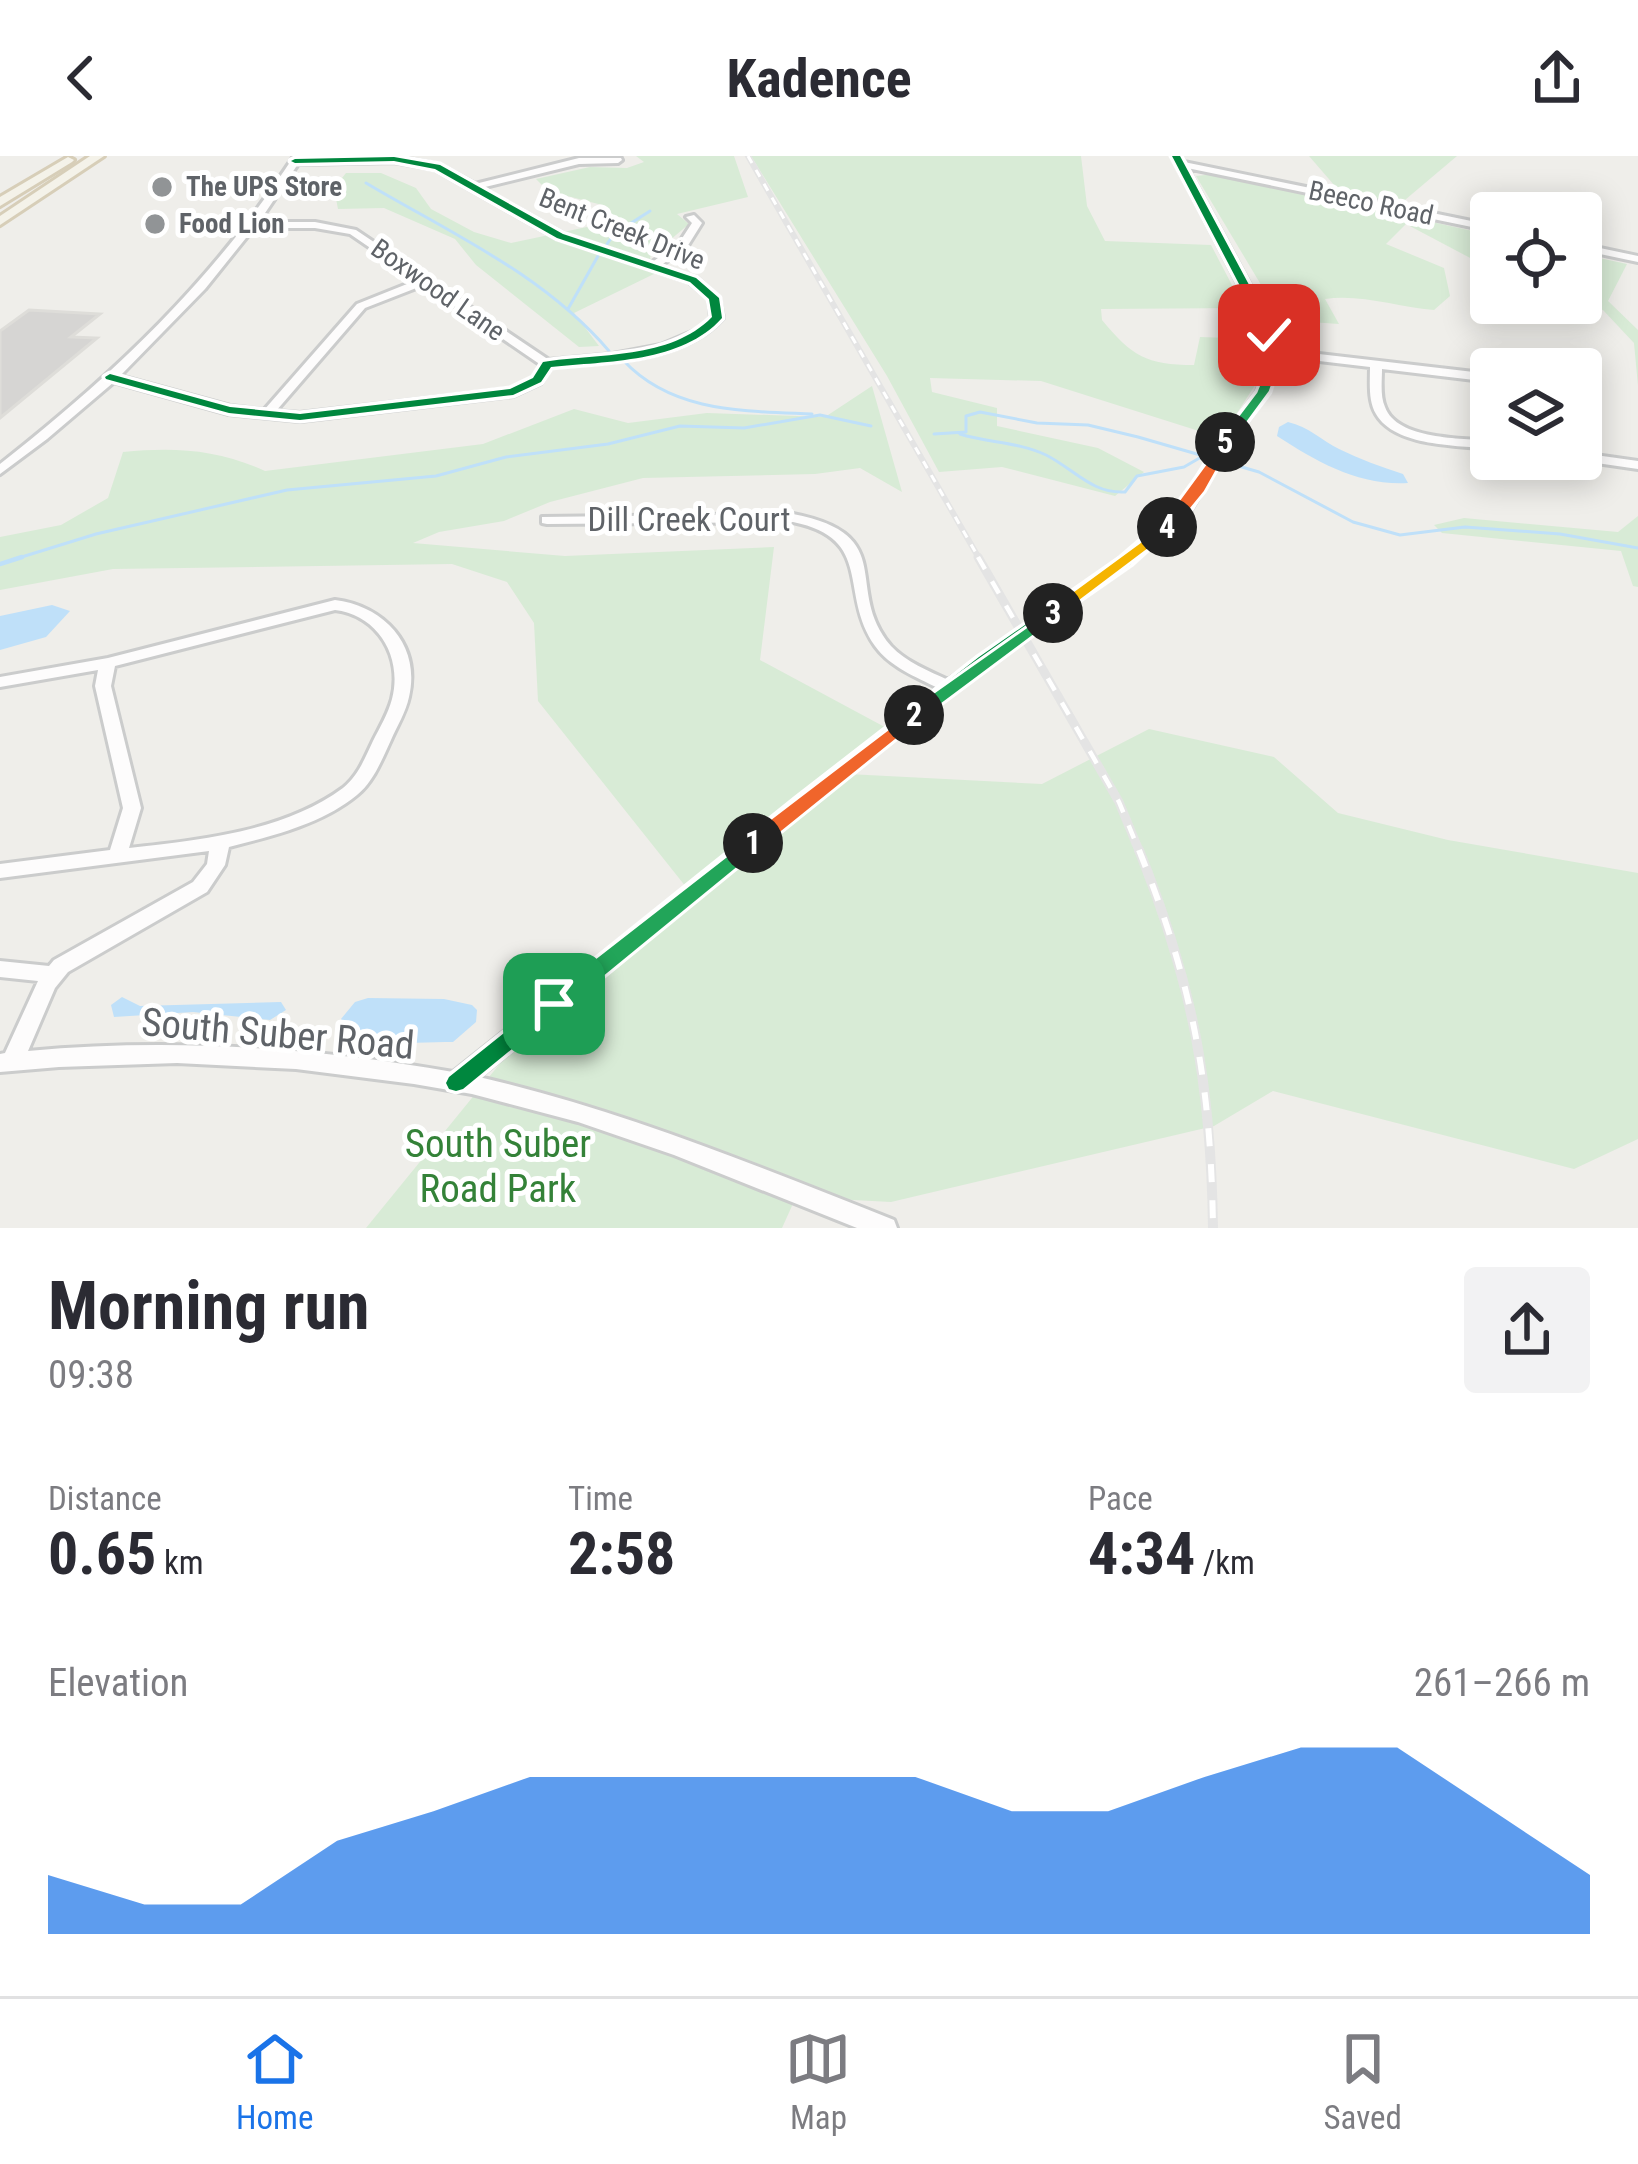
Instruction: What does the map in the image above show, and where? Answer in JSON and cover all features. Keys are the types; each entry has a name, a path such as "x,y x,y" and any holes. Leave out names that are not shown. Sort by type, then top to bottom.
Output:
{"main road":[{"path":"0,202 74,156"},
{"path":"0,221 98,156"}],"street":[{"name":"Bent Creek Drive","path":"110,377 223,409 311,417 503,394 529,386 547,364 669,346 709,329 718,314 711,294 688,277 560,236 437,166 413,161 296,159"},
{"path":"0,470 110,377 203,286 296,159"},
{"path":"475,187 592,159 618,160"},
{"path":"456,1083 950,687 1160,533 1184,510 1263,392 1272,352 1259,311 1179,160"},
{"name":"Beeco Road","path":"1179,160 1470,223"},
{"path":"655,264 690,238 697,224 691,217"},
{"name":"Boxwood Lane","path":"252,225 347,230 547,364"},
{"path":"1602,251 1638,259"},
{"path":"266,415 361,306 425,281"},
{"path":"1272,352 1470,375"},
{"path":"1376,364 1378,406 1391,423 1429,437 1470,442"},
{"path":"1602,460 1638,465"},
{"name":"Dill Creek Court","path":"548,520 793,518 832,528 855,553 878,640 900,661 950,687"},
{"path":"0,682 107,663 334,605 367,609 381,622 402,666 402,695 370,769 351,793 305,818 220,842 0,872"},
{"path":"107,663 103,686 132,808 118,854"},
{"path":"6,1063 54,975 86,950 200,886 216,865 220,842"},
{"path":"0,969 54,975"},
{"name":"South Suber Road","path":"6,1063 105,1052 181,1052 456,1083 586,1116 670,1144 885,1228"}],"green space":[{"path":"636,156 734,156 748,197 677,214 689,224 650,257 656,273 574,313 599,346 579,347 476,265 455,239 384,208 338,209 334,188 346,173 381,173 416,188 431,209 474,232 511,243 601,224 606,206 548,191 536,179 644,162"},
{"path":"751,156 1081,156 1087,206 1105,241 1211,245 1244,308 1101,309 1102,320 1132,350 1164,363 1194,365 1200,337 1228,338 1229,350 1261,359 1259,379 1221,438 1041,381 930,378 932,392 997,408 997,426 1098,448 1144,472 1115,496 1002,467 939,472 887,376"},
{"path":"1309,156 1457,156 1399,205 1341,193"},
{"path":"1214,174 1470,230 1470,258 1406,224 1386,244 1444,268 1450,296 1434,310 1339,298 1325,299 1339,324 1282,320 1196,176"},
{"path":"1602,259 1627,264 1608,301 1638,330 1638,386 1634,343 1603,310"},
{"name":"South Suber Road Park","path":"872,386 902,492 860,468 815,474 643,478 413,543 565,556 774,547 760,660 894,732 848,774 1042,784 1149,729 1274,757 1338,813 1448,840 1638,873 1638,1139 1574,1169 1273,1091 1214,1126 891,1202 796,1197 782,1228 366,1228 520,1039 694,897 538,701 534,623 507,582 452,564 113,569 0,590 0,537 61,525 108,498 123,452 195,451 265,471 483,444 574,409 628,423 707,413 825,417"},
{"path":"1638,516 1638,587 1633,586 1621,551 1442,533 1434,525 1464,518 1618,532"}],"water":[{"path":"1288,422 1347,453 1403,474 1408,483 1372,481 1323,463 1277,436 1279,427"},
{"path":"52,605 70,611 46,637 0,650 0,616"},
{"path":"122,997 140,1006 281,1002 286,1010 270,1020 193,1012 114,1017 111,1005"},
{"path":"444,999 472,1005 477,1010 476,1022 453,1042 377,1039 351,1029 341,1019 355,1002"}],"building":[{"path":"29,310 100,314 71,337 97,338 0,418 0,331"}],"waterway":[{"path":"366,183 526,277 609,351"},
{"path":"605,247 614,234 650,211"},
{"path":"568,309 598,256"},
{"path":"623,360 642,377 686,400 735,410 812,414"},
{"path":"934,434 966,432 966,416 980,412 1037,423 1088,425 1259,472 1353,522 1400,535 1465,527 1560,534 1638,548"},
{"path":"12,560 96,534 287,490 436,476 506,457 608,444 680,426 744,428 820,415 871,426"},
{"path":"960,434 1036,451 1113,492 1125,492 1137,476 1184,467 1203,456"},
{"path":"0,564 22,557"}],"railway":[{"path":"748,156 980,560"},
{"path":"978,557 1119,802 1140,853"},
{"path":"1139,850 1173,946 1196,1035 1208,1127 1213,1228"}],"cycle path":[{"path":"456,1083 802,803 984,660 1126,561 1184,510 1263,392 1273,365 1265,324 1176,156"},
{"path":"110,377 229,410 300,417 513,392 537,380 547,364 664,348 705,331 717,318 714,298 693,280 560,236 437,167 394,159 295,161"}],"place":[{"name":"The UPS Store","path":"162,187"},
{"name":"Food Lion","path":"155,224"}],"route":[{"path":"554,1004 950,687 1126,561 1176,519 1263,392 1273,365 1269,335"}]}
